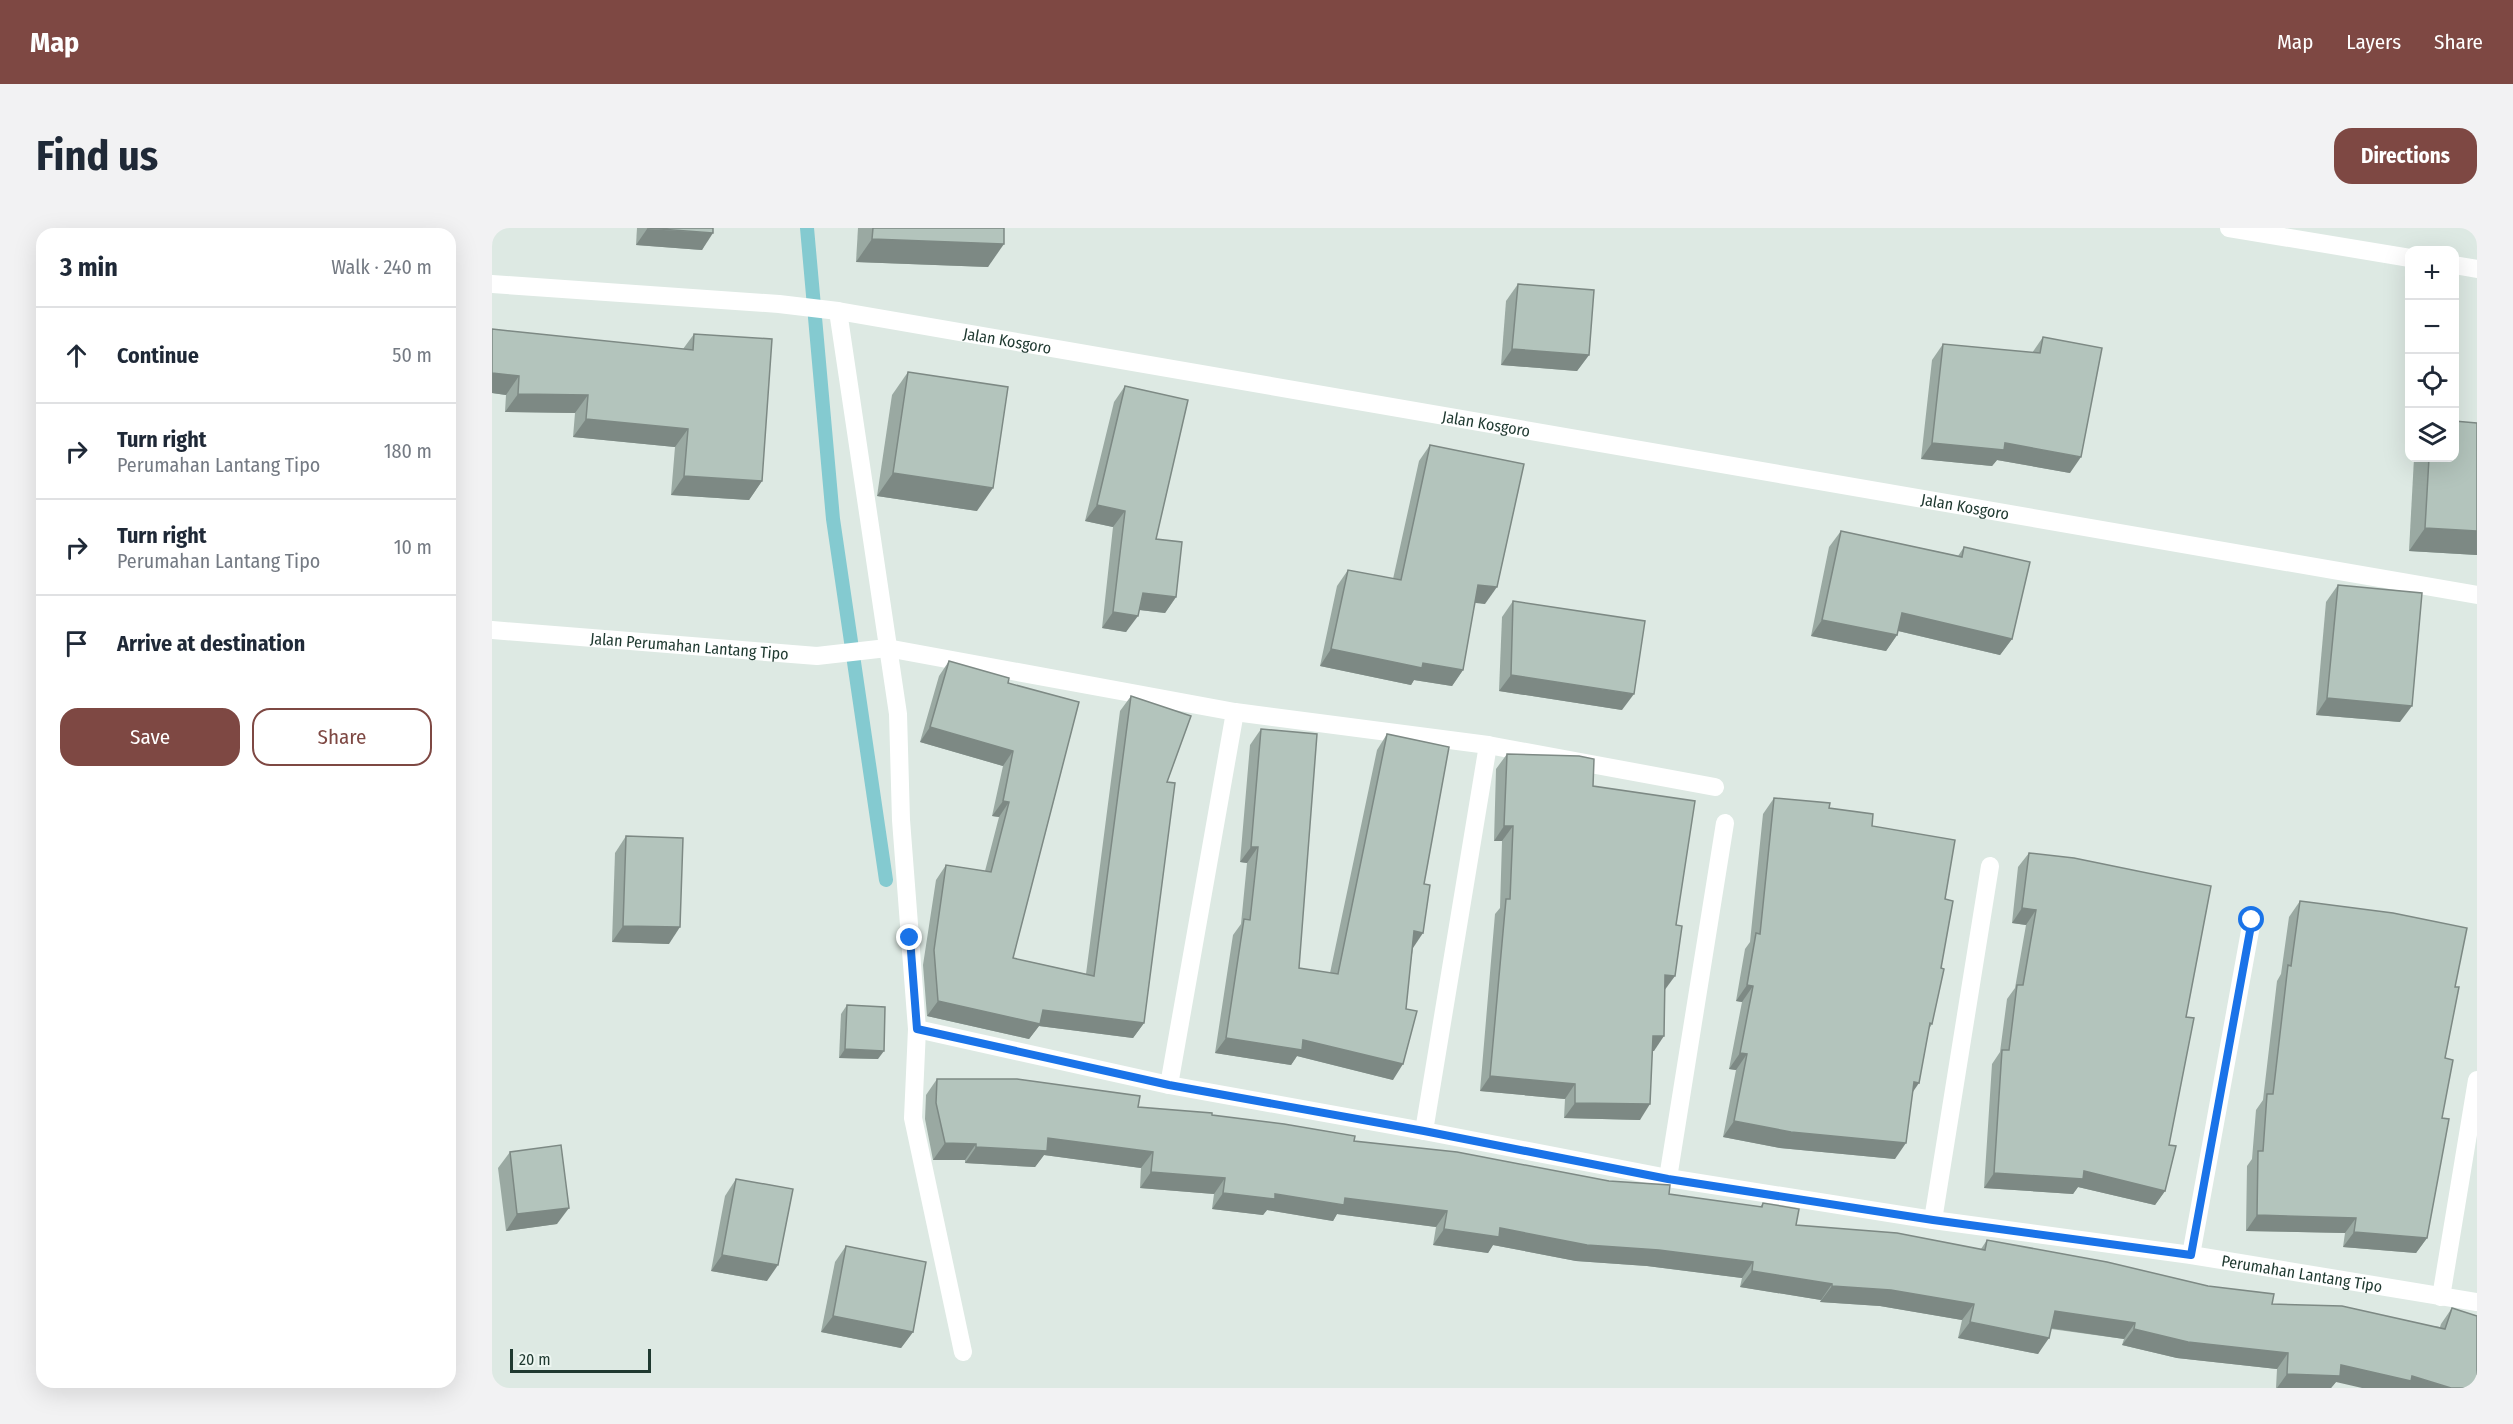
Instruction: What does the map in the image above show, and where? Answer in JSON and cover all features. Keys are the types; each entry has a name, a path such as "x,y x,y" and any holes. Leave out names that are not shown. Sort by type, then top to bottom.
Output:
{"street":[{"path":"2229,228 2405,257"},
{"path":"2459,266 2477,269"},
{"name":"Jalan Kosgoro","path":"492,284 779,304 836,311 2477,595"},
{"path":"836,311 885,648 898,714 901,820 917,1029 913,1089 914,1127 963,1352"},
{"name":"Jalan Perumahan Lantang Tipo","path":"492,630 816,656 885,648 1235,711 1488,745 1715,787"},
{"path":"1169,1085 1235,711"},
{"path":"1424,1131 1488,745"},
{"path":"1668,1179 1725,822"},
{"path":"1933,1220 1990,866"},
{"path":"2191,1255 2252,920"},
{"name":"Perumahan Lantang Tipo","path":"917,1029 1169,1085 1424,1131 1668,1179 1933,1220 2191,1255 2477,1302"},
{"path":"2441,1297 2477,1080"}],"building":[{"path":"647,228 713,228 713,233"},
{"path":"873,228 1004,228 1004,244 872,239"},
{"path":"1518,284 1594,290 1589,355 1512,349"},
{"path":"492,329 693,350 694,334 772,339 762,481 684,476 688,429 586,419 588,395 518,394 519,376 492,373"},
{"path":"2043,337 2102,348 2081,457 2005,443 2004,450 1932,443 1943,344 2040,353"},
{"path":"908,372 1008,387 993,488 893,473"},
{"path":"1125,386 1188,400 1156,539 1182,542 1176,597 1143,593 1138,616 1113,612 1125,511 1097,505"},
{"path":"2459,421 2477,423 2477,531 2425,528 2429,462 2459,462"},
{"path":"1430,445 1524,464 1497,587 1478,585 1463,670 1423,663 1422,668 1331,649 1348,570 1401,580"},
{"path":"1841,531 1962,557 1964,547 2030,562 2012,639 1902,613 1897,635 1822,620"},
{"path":"2338,585 2422,593 2412,706 2327,698"},
{"path":"1513,601 1645,621 1634,694 1511,675"},
{"path":"949,661 1009,678 1008,683 1079,702 1013,958 1094,976 1131,696 1191,716 1167,782 1175,783 1144,1023 1043,1010 1040,1024 938,1001 934,950 946,865 991,872 1009,802 1003,801 1013,751 930,727"},
{"path":"1261,729 1317,734 1299,968 1338,974 1387,734 1449,747 1424,884 1430,885 1423,933 1414,931 1406,1009 1417,1011 1403,1064 1303,1040 1302,1050 1226,1038 1244,919 1250,920 1258,847 1251,847"},
{"path":"1507,754 1579,756 1594,759 1593,786 1695,801 1676,925 1682,926 1675,976 1665,975 1664,1036 1653,1036 1650,1104 1575,1103 1575,1084 1490,1076 1506,899 1510,899 1513,826 1504,826"},
{"path":"1774,798 1830,803 1829,808 1873,814 1872,826 1955,840 1945,899 1953,901 1941,968 1944,969 1932,1024 1930,1023 1919,1083 1914,1082 1906,1143 1791,1132 1734,1121 1747,1054 1740,1053 1753,986 1747,985 1756,933 1760,934"},
{"path":"626,836 683,838 680,927 623,926"},
{"path":"2029,853 2074,858 2211,886 2186,1017 2194,1018 2169,1145 2176,1146 2165,1191 2084,1171 2083,1179 1994,1173 2002,1050 2009,1050 2017,985 2023,985 2036,910 2022,908"},
{"path":"2300,901 2393,913 2467,928 2455,987 2459,987 2445,1058 2453,1060 2442,1118 2449,1119 2427,1238 2354,1232 2356,1218 2257,1215 2258,1151 2263,1151 2267,1094 2273,1094 2288,965 2291,966"},
{"path":"847,1005 885,1007 884,1051 845,1049"},
{"path":"937,1079 1017,1079 1140,1096 1138,1107 1212,1113 1212,1115 1284,1124 1355,1136 1354,1141 1457,1152 1609,1181 1670,1185 1669,1194 1762,1207 1763,1203 1799,1209 1796,1225 1897,1233 1985,1250 1987,1240 2107,1262 2208,1286 2274,1294 2272,1304 2342,1306 2445,1329 2452,1308 2477,1316 2477,1388 2451,1388 2412,1376 2411,1381 2341,1365 2340,1376 2287,1374 2288,1353 2188,1342 2134,1329 2135,1323 2055,1311 2049,1338 1970,1322 1974,1304 1891,1290 1832,1286 1832,1284 1752,1271 1753,1262 1659,1250 1587,1245 1500,1228 1499,1237 1444,1229 1447,1211 1345,1198 1344,1205 1275,1194 1275,1199 1223,1193 1225,1178 1151,1172 1153,1152 1048,1138 1047,1151 945,1143 936,1103"},
{"path":"561,1145 569,1208 517,1214 510,1152"},
{"path":"736,1179 793,1189 778,1265 722,1255"},
{"path":"846,1246 926,1262 913,1332 833,1316"}],"waterway":[{"path":"807,228 833,519 886,880"}],"route":[{"path":"910,938 917,1029 1169,1085 1424,1131 1668,1179 1933,1220 2191,1255 2252,920"}]}
